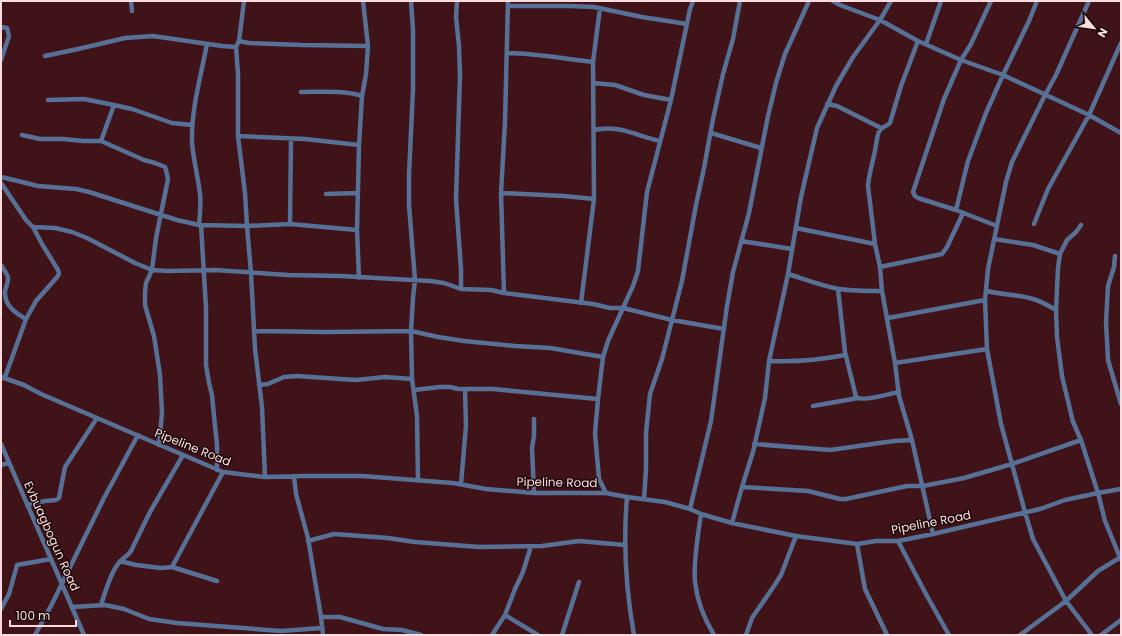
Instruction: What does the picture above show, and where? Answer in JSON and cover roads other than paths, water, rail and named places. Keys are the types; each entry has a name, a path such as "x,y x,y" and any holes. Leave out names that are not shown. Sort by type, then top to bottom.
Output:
{"street":[{"path":"131,1 132,11"},
{"path":"244,1 239,41 236,47 238,74 238,136 245,193 246,226 251,273 254,349 264,434 265,477"},
{"path":"359,278 357,230 359,145 362,96 366,74 368,46 363,1"},
{"path":"412,1 413,89 409,176 415,280 412,298 412,379 417,416 418,481"},
{"path":"457,1 456,17 460,75 456,199 461,289"},
{"path":"606,492 599,479 595,433 603,357 608,341 638,271 647,192 671,100 693,1"},
{"path":"644,499 646,432 650,394 662,359 682,281 723,74 733,39 740,1"},
{"path":"690,508 711,421 733,272 749,213 776,83 785,54 808,1"},
{"path":"832,1 841,3 880,20 918,41 961,60 1003,75 1089,115 1121,133"},
{"path":"732,523 753,452 765,398 769,361 788,274 801,197 817,128 836,86 853,57 880,20 891,1"},
{"path":"926,44 941,1"},
{"path":"991,1 971,44 961,60 944,99 913,192 918,198 956,210 997,226"},
{"path":"956,210 970,155 986,113 1037,1"},
{"path":"1089,1 1056,75 1044,95 1012,162 1006,182 988,269 985,300 987,350 1001,424 1025,512 1034,539 1066,600 1092,635"},
{"path":"504,293 502,193 508,3 600,8 642,17 687,24"},
{"path":"581,303 594,199 593,62 597,21 600,8"},
{"path":"1,27 7,28 9,36 1,60"},
{"path":"45,56 125,38 153,36 236,47"},
{"path":"239,41 248,43 368,46"},
{"path":"918,41 901,86 890,123 881,128 879,132 868,186 882,291 888,318 899,392 912,440 933,534"},
{"path":"1034,224 1048,189 1089,115 1121,43"},
{"path":"207,44 197,89 192,125 192,142 200,195 200,225 205,270 206,365 212,395 217,445 217,470"},
{"path":"507,53 540,54 556,58 593,62"},
{"path":"593,83 615,85 644,95 671,100"},
{"path":"301,92 354,93 362,96"},
{"path":"48,100 84,99 132,109 172,123 192,125"},
{"path":"827,104 837,106 881,128"},
{"path":"101,141 114,105"},
{"path":"594,130 614,128 660,141"},
{"path":"711,133 762,148"},
{"path":"22,135 40,139 101,141 144,160 165,167 168,173 156,238 152,270 146,283 145,292 145,305 154,336 160,375 162,413 159,445"},
{"path":"238,136 359,145"},
{"path":"290,224 291,139"},
{"path":"1,178 38,186 76,189 89,192 177,220 200,225 246,226 290,224 357,230"},
{"path":"1,183 26,220 33,226 59,272 58,276 36,301 26,320 3,377"},
{"path":"326,194 358,193"},
{"path":"502,193 594,199"},
{"path":"880,267 942,254 947,247 963,213"},
{"path":"1020,635 1066,600 1098,570 1120,558 1105,521 1098,493 1081,440 1073,422 1062,376 1057,337 1056,310 1060,254 1068,240 1081,225"},
{"path":"33,226 55,228 72,232 152,270 205,270 430,281 461,289 491,290 610,308 623,308 672,320 724,329"},
{"path":"796,228 875,244"},
{"path":"994,239 1033,245 1060,254"},
{"path":"741,241 792,249"},
{"path":"1115,256 1114,267 1108,286 1106,322 1108,360 1121,404"},
{"path":"1,265 8,279 5,292 6,302 10,308 26,320"},
{"path":"788,274 819,285 838,289 853,291 882,291"},
{"path":"838,289 846,355 856,397 858,398"},
{"path":"987,291 1034,299 1056,310"},
{"path":"888,318 985,300"},
{"path":"254,332 411,331 464,341 550,348 603,357"},
{"path":"895,364 987,350"},
{"path":"769,361 788,362 825,359 846,355"},
{"path":"259,385 268,384 284,377 297,376 356,380 385,377 412,379"},
{"name":"Pipeline Road","path":"3,377 223,472 265,477 362,476 461,484 486,489 534,493 606,492 627,497 665,502 690,508 701,514 732,523 796,536 857,544 876,541 898,541 933,534 1040,509 1065,500 1121,489"},
{"path":"414,390 450,387 458,389 512,391 531,394 598,399"},
{"path":"461,484 466,426 465,389"},
{"path":"813,406 858,398 867,399 899,392"},
{"path":"27,505 56,500 59,498 65,467 97,418"},
{"path":"534,419 532,448 534,493"},
{"path":"35,635 104,498 138,435"},
{"path":"754,444 830,450 912,440"},
{"path":"742,487 808,491 840,499 846,499 907,486 923,486 964,478 1012,464 1081,440"},
{"name":"Evbuagbogun Road","path":"1,444 84,635"},
{"path":"101,605 118,564 129,555 150,512 183,455"},
{"path":"1,465 9,463"},
{"path":"172,567 223,472"},
{"path":"294,476 296,494 308,541 323,635"},
{"path":"627,497 625,520 625,558 629,608 634,635"},
{"path":"701,514 696,549 695,583 701,607 714,635"},
{"path":"308,541 334,534 479,547 542,546 579,541 625,545"},
{"path":"746,635 752,618 781,575 796,536"},
{"path":"898,541 948,635"},
{"path":"857,544 865,589 887,635"},
{"path":"492,635 505,615 523,572 531,546"},
{"path":"129,555 131,564"},
{"path":"1,609 9,594 18,565 51,559"},
{"path":"120,561 161,568 172,567 217,581"},
{"path":"562,635 579,582"},
{"path":"72,607 101,605 124,609 150,619 177,623 282,631 322,628"},
{"path":"505,615 538,635"},
{"path":"321,617 340,617 383,629 402,630 421,635"},
{"path":"1101,635 1121,620"}]}
